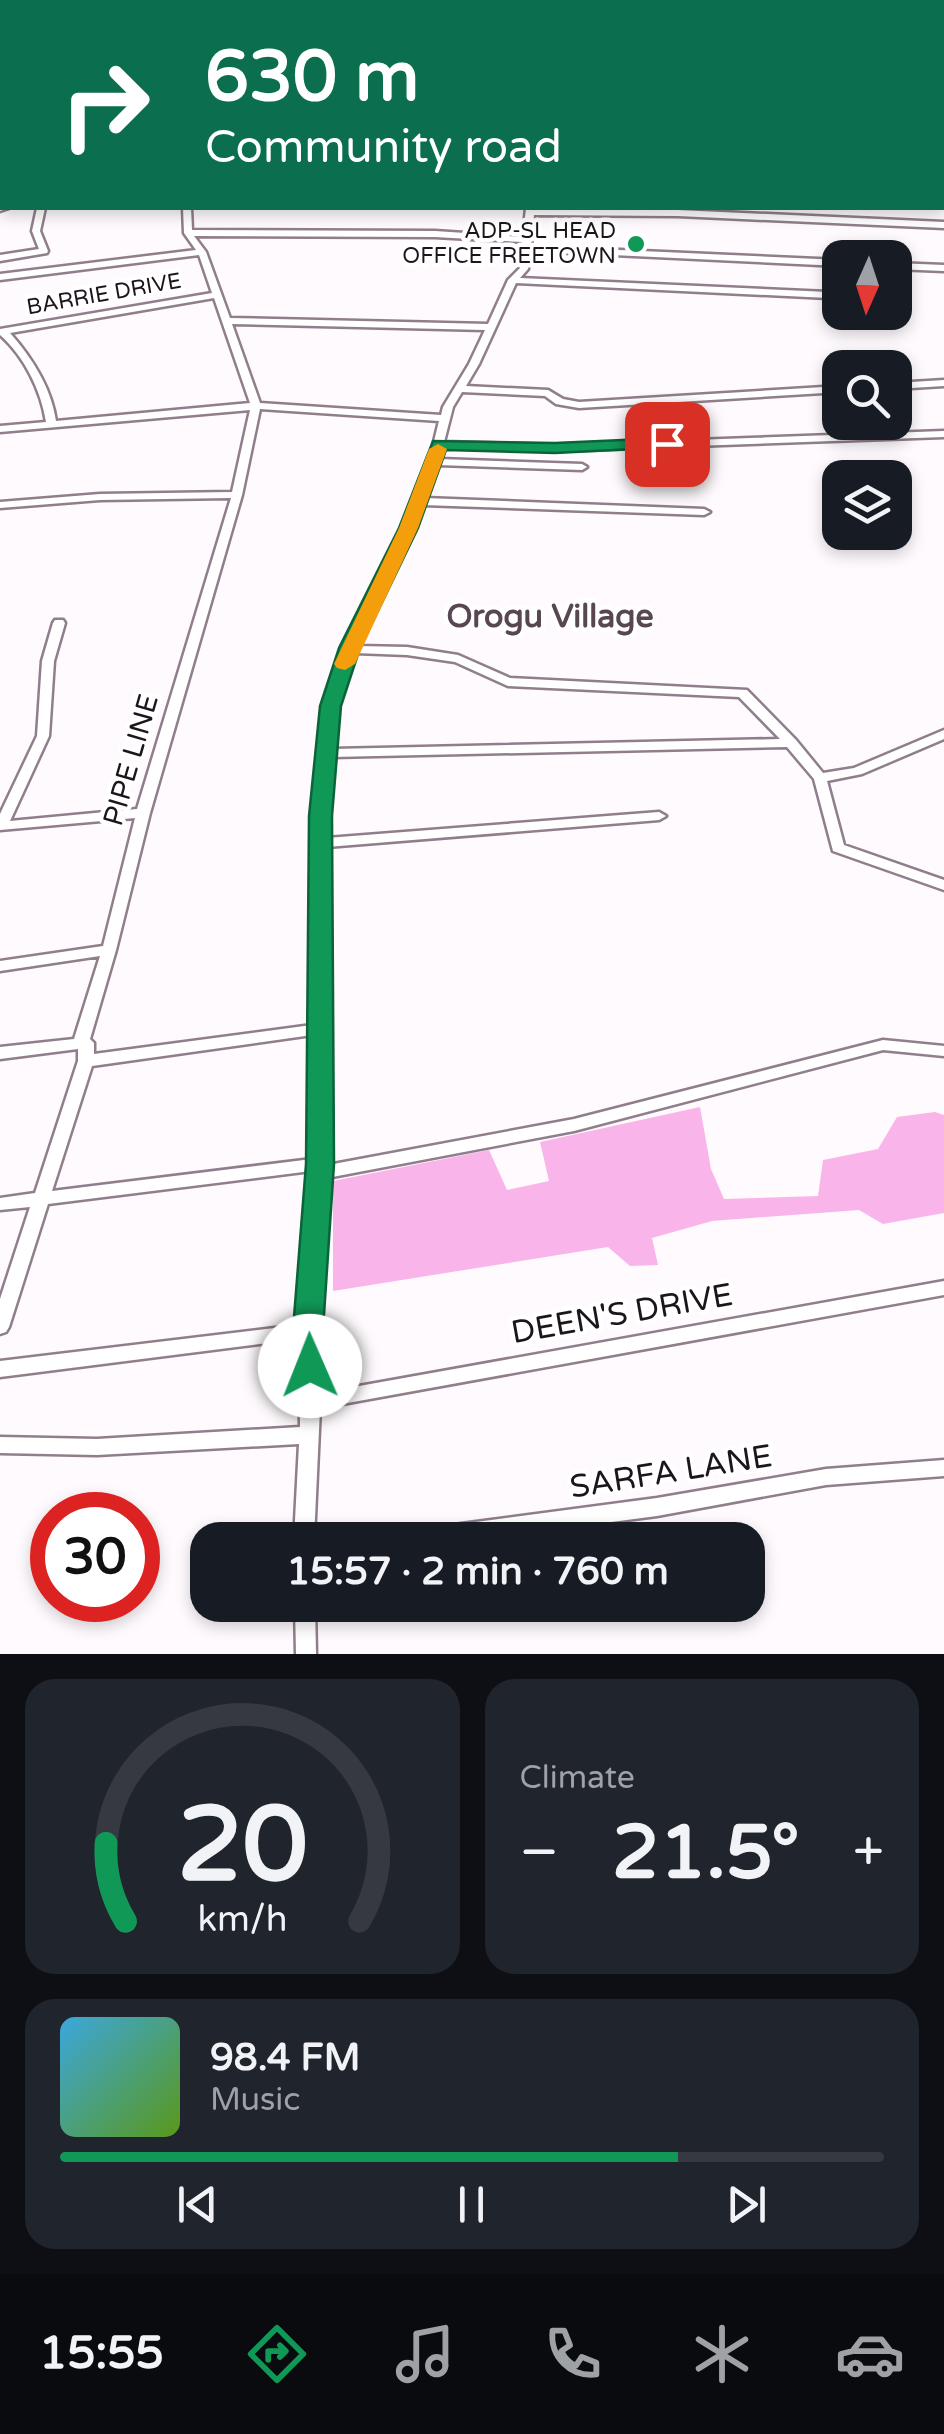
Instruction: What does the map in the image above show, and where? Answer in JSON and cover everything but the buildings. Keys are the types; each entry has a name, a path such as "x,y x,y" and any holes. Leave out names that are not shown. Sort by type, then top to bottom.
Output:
{"street":[{"path":"0,258 44,251 36,231 41,210"},
{"path":"187,210 188,233 202,252 256,406"},
{"path":"305,1522 312,1402 308,1330 320,1168 320,843 331,706 350,648 408,528 459,388 513,280 524,269 531,210 944,225"},
{"path":"188,233 435,234 526,244 822,262"},
{"path":"0,277 202,252"},
{"path":"912,267 944,268"},
{"path":"513,280 822,295"},
{"name":"BARRIE DRIVE","path":"2,332 214,295"},
{"path":"226,321 492,326"},
{"path":"2,332 20,350 36,378 51,424"},
{"path":"912,385 944,384"},
{"path":"459,388 548,393 560,402 579,405 822,389"},
{"path":"0,429 256,406 446,418"},
{"name":"PIPE LINE","path":"0,1327 86,1052 80,1042 237,495 256,406"},
{"path":"440,445 555,448 944,434"},
{"path":"434,462 582,467"},
{"path":"0,505 100,496 237,495"},
{"path":"417,501 704,512"},
{"path":"0,826 43,736 48,661 59,623"},
{"path":"350,648 458,659 508,682 743,692 820,778 838,848 944,885"},
{"path":"820,778 856,771 944,734"},
{"path":"326,753 791,744"},
{"path":"0,826 143,813"},
{"path":"320,843 658,816"},
{"path":"0,966 109,950"},
{"path":"0,1053 86,1052 320,1030"},
{"path":"0,1204 320,1168 574,1125 883,1045 944,1051"},
{"name":"DEEN'S DRIVE","path":"312,1402 944,1288"},
{"path":"0,1369 308,1330"},
{"path":"0,1445 97,1447 308,1434"},
{"name":"SARFA LANE","path":"544,1522 657,1507 826,1477 944,1468"},
{"path":"305,1622 306,1654"}],"shaded area":[{"path":"700,1107 711,1169 724,1199 818,1196 823,1160 878,1149 897,1117 935,1112 944,1115 944,1213 883,1224 859,1210 712,1221 652,1238 658,1265 630,1266 608,1247 333,1291 333,1181 489,1150 507,1190 549,1181 540,1142"}],"slow traffic":[{"path":"345,664 408,528 438,449"}],"place":[{"name":"ADP-SL HEAD OFFICE FREETOWN","path":"636,244"}],"district":[{"name":"Orogu Village","path":"550,617"}],"route":[{"path":"310,1366 308,1330 320,1164 320,816 331,706 350,648 408,528 440,445 555,448 667,444"}]}
